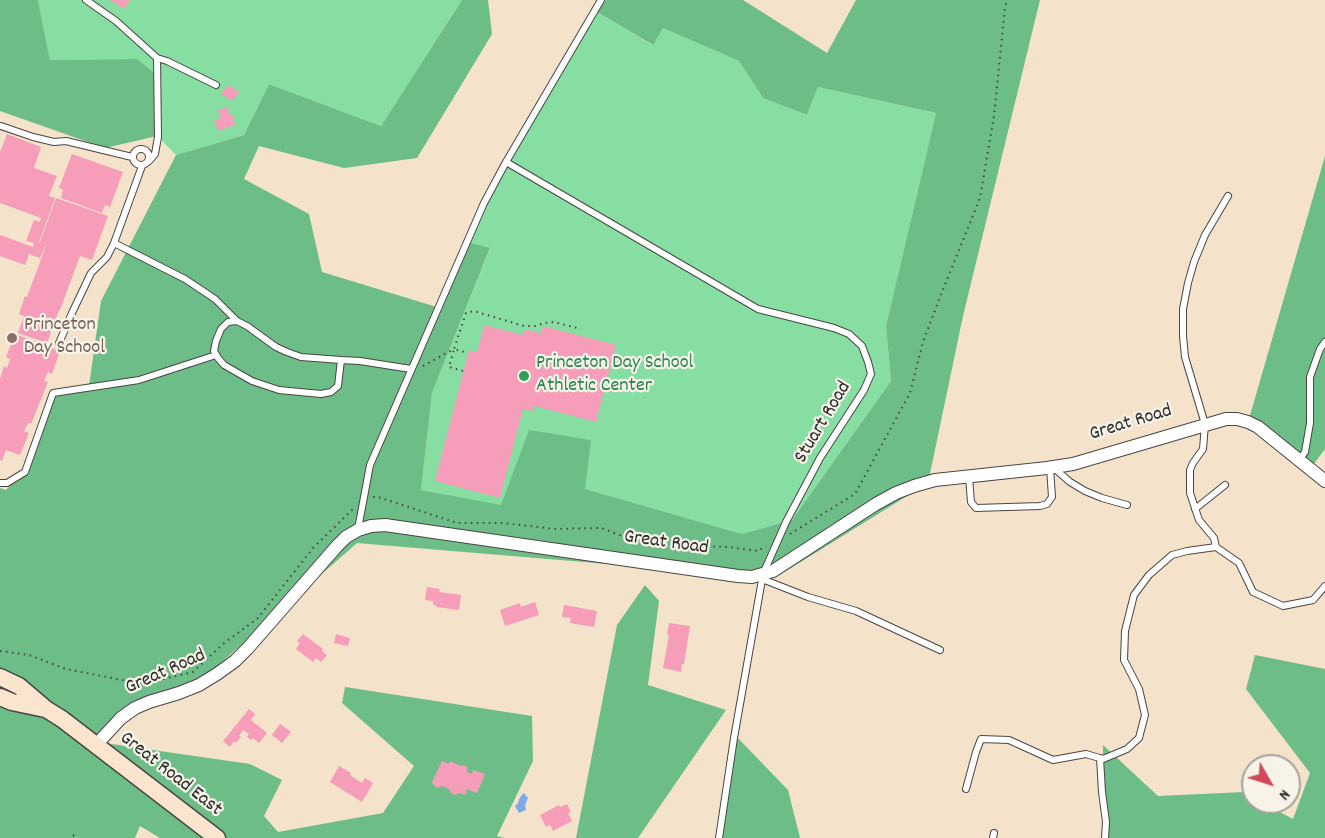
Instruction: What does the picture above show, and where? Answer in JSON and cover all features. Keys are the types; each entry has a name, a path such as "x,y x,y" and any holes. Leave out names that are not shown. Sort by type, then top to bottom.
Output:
{"street":[{"name":"Great Road","path":"96,745 121,718 135,708 199,685 235,661 346,537 371,526 385,525 738,576 763,577 876,504 914,486 935,480 1073,464 1226,419 1237,419 1258,427 1325,481"},
{"path":"0,677 19,686 46,709 62,718 96,745"},
{"path":"0,697 12,702 46,709"},
{"name":"Great Road East","path":"96,745 217,838"}],"lane":[{"path":"86,0 116,21 157,58 216,85"},
{"path":"358,530 370,465 484,202 602,0"},
{"path":"59,344 91,273 107,257 114,243 142,166 155,154 159,137 157,58"},
{"path":"1,126 54,142 66,141 132,157"},
{"path":"132,157 137,150 142,149 149,153 149,161"},
{"path":"132,157 134,162 142,166"},
{"name":"Stuart Road","path":"506,162 758,309 834,328 849,334 862,346 871,374 864,390 820,458 778,540 763,577 734,738 719,838"},
{"path":"1216,548 1214,538 1199,520 1190,493 1190,470 1203,449 1205,424 1185,357 1183,309 1194,262 1205,235 1228,196"},
{"path":"114,243 185,279 215,299 237,321 248,326 276,347 301,357 360,361 411,369"},
{"path":"237,321 228,322 221,329 214,351 224,364 252,381 279,390 321,394 331,392 338,386 341,360"},
{"path":"1299,460 1305,452 1310,423 1310,377 1320,349 1325,342"},
{"path":"0,483 7,483 25,472 53,393 139,380 216,355"},
{"path":"969,477 971,502 976,508 1040,506 1047,504 1052,497 1051,467"},
{"path":"1051,467 1085,491 1127,505"},
{"path":"1195,509 1225,485"},
{"path":"966,789 981,739 1009,740 1053,760 1086,754 1102,759 1127,749 1139,738 1145,716 1139,689 1124,660 1125,631 1134,595 1149,574 1172,555 1216,548 1239,563 1253,592 1283,606 1313,600 1325,586"},
{"path":"763,577 808,597 856,611 940,650"},
{"path":"1100,759 1106,822 1105,838"}],"path":[{"path":"0,651 29,655 66,669 142,684 193,672 223,644 258,618 313,548 364,498 378,496 457,523 503,523 555,529 601,528 646,545 729,547 758,551 798,530 855,494 910,393 923,342 980,198 993,116 1007,0"},
{"path":"464,371 449,368 466,313 474,311 524,326 555,322 581,329"},
{"path":"411,369 421,367 454,349 468,353"},
{"path":"73,835 77,838"}],"green space":[{"path":"0,0 38,0 50,60 137,59 159,77 157,136 105,148 0,111"},
{"path":"38,0 462,0 381,126 269,84 244,135 176,155 157,136 137,59 50,60"},
{"path":"462,0 488,0 492,34 417,158 344,168 259,146 244,179 309,214 322,272 440,308 464,241 490,248 432,393 421,490 501,505 529,430 591,440 585,489 742,534 792,520 891,381 886,326 936,113 818,87 807,115 763,98 739,61 663,28 653,45 597,12 606,0 743,0 827,53 856,0 1040,0 963,316 928,483 775,578 357,543 207,675 91,741 250,764 282,780 264,816 278,832 383,813 414,766 342,703 345,687 532,716 533,761 497,836 505,838 160,838 140,826 135,838 0,838 0,488 6,490 20,475 53,392 89,386 101,301 176,155 244,135 269,84 381,126"},
{"path":"597,12 652,45 663,28 739,61 763,98 807,115 818,87 936,113 886,326 891,381 792,520 742,534 584,489 590,440 529,431 501,506 421,490 432,393 490,249 464,241"},
{"path":"1325,156 1325,449 1310,469 1249,419"},
{"path":"645,585 659,601 648,685 726,710 638,838 576,838 617,625"},
{"path":"1255,655 1325,669 1325,838 1103,838 1103,745 1158,796 1241,792 1241,814 1284,814 1293,819 1295,814 1301,814 1301,797 1310,773 1301,761 1301,754 1296,754 1246,689"},
{"path":"732,732 788,790 800,838 719,838"}],"water":[{"path":"524,793 528,798 525,805 526,810 519,813 515,806"}],"building":[{"path":"110,0 130,0 124,9"},
{"path":"228,85 239,92 232,101 221,94"},
{"path":"227,107 235,125 218,131 214,120 221,118 218,110"},
{"path":"7,134 41,147 34,168 57,176 49,196 55,198 39,242 56,198 108,216 92,260 80,256 47,343 18,333 24,316 19,314 47,243 40,258 29,254 25,265 0,256 0,235 33,247 34,243 26,241 34,220 40,222 41,218 0,203 0,152"},
{"path":"72,154 123,172 110,207 105,205 102,213 61,198 63,190 59,188"},
{"path":"484,325 523,335 525,329 541,333 543,326 616,345 596,422 534,406 533,411 523,409 500,498 435,481 469,350 477,352"},
{"path":"15,334 60,351 52,374 48,372 44,381 48,382 31,424 28,423 24,431 29,433 20,455 6,450 2,461 0,460 0,379 4,366 7,368 10,359 6,357"},
{"path":"427,587 440,589 439,592 461,595 459,610 436,607 433,601 425,600"},
{"path":"535,602 539,615 505,626 500,610 520,603 521,607"},
{"path":"564,605 597,611 594,627 570,623 571,618 562,617"},
{"path":"669,623 690,626 681,672 663,668"},
{"path":"303,634 323,649 322,651 327,655 321,662 316,658 313,662 296,649 300,643 297,641"},
{"path":"336,634 350,638 348,646 334,643"},
{"path":"249,709 255,714 251,720 267,733 259,743 247,737 249,734 243,730 239,736 241,737 230,747 223,741"},
{"path":"280,724 291,732 282,743 272,735"},
{"path":"442,761 463,765 467,767 467,772 472,774 473,770 485,774 477,793 467,789 465,795 459,793 455,795 442,786 438,788 434,786 432,782"},
{"path":"339,766 362,783 365,778 373,783 362,802 330,782"},
{"path":"567,804 572,821 553,831 550,825 546,827 540,815 559,805 560,807"}],"place":[{"name":"Princeton Day School","path":"12,338"},
{"name":"Princeton Day School Athletic Center","path":"524,376"}]}
